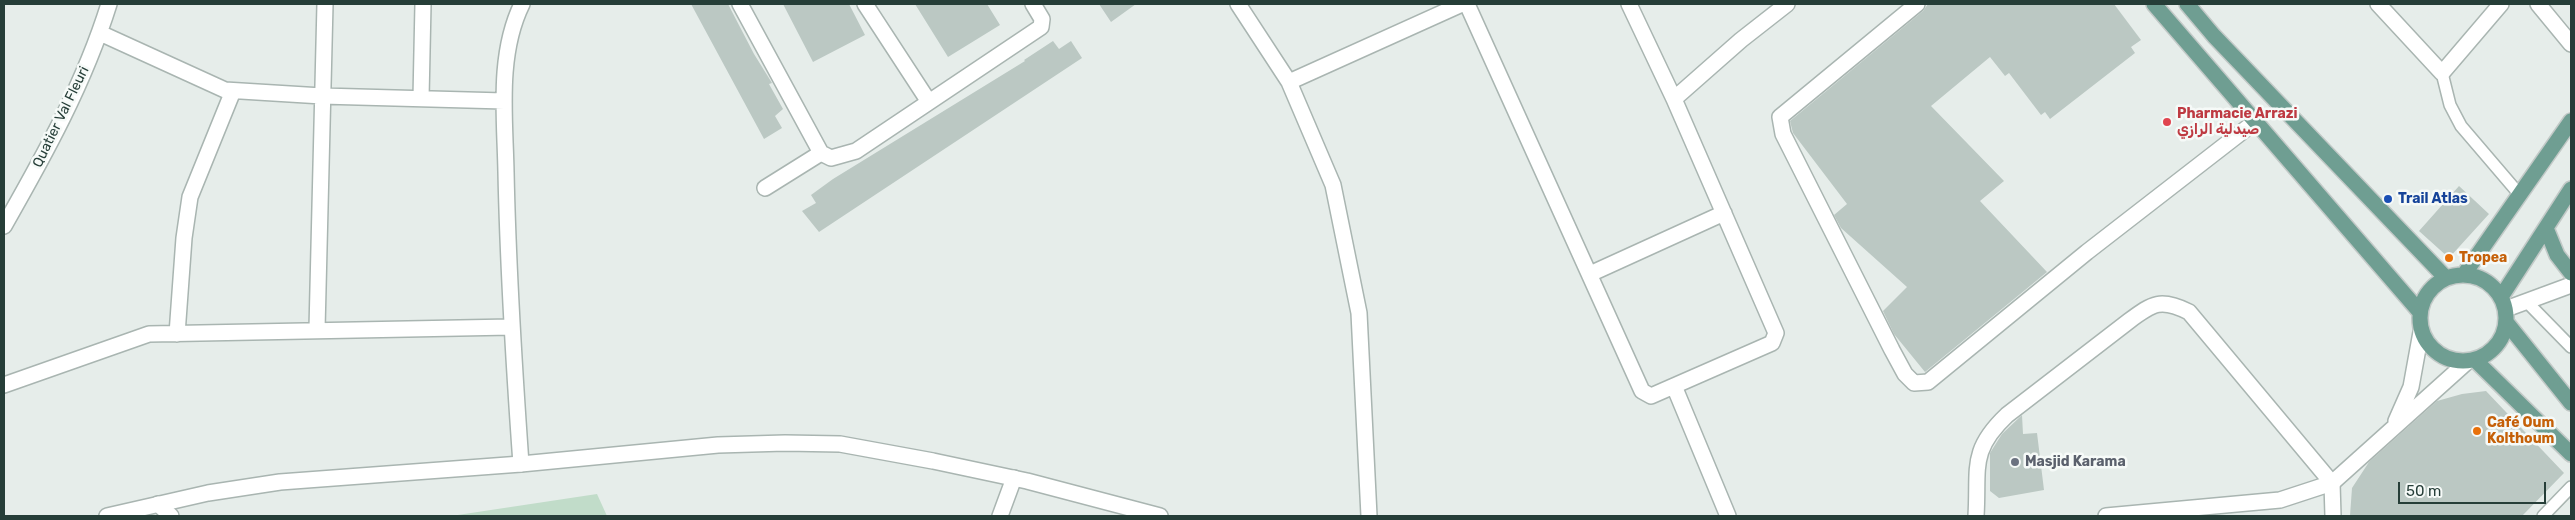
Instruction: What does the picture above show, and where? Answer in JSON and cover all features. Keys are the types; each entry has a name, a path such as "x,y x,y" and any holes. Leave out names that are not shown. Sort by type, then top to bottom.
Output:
{"main road":[{"path":"2154,4 2419,311"},
{"path":"2187,4 2214,36 2444,277"},
{"path":"2465,273 2571,121"},
{"path":"2571,189 2546,228 2504,309 2501,339 2490,352 2471,361 2446,358 2430,348 2421,332 2419,311 2428,291 2444,277 2465,273 2486,280 2504,309 2571,403"},
{"path":"2546,228 2557,255 2571,273"},
{"path":"2471,361 2571,454"}],"street":[{"name":"Quatier Val Fleuri","path":"4,226 67,112 100,33 109,4"},
{"path":"317,329 325,4"},
{"path":"421,98 423,4"},
{"path":"521,464 512,327 504,101 511,34 522,4"},
{"path":"740,4 821,153 831,158 856,151 1041,27 1042,19 1033,4"},
{"path":"865,4 929,102"},
{"path":"1238,4 1289,82 1332,185 1359,313 1370,516"},
{"path":"1289,82 1462,4"},
{"path":"1467,4 1642,391 1650,396 1772,343 1776,337 1775,329 1674,99 1628,4"},
{"path":"1674,99 1741,40 1787,4"},
{"path":"1917,4 1780,117 1783,134 1892,350 1905,374 1914,383 1928,382 2087,252 2256,121"},
{"path":"2378,4 2442,73 2501,4"},
{"path":"2538,4 2571,44"},
{"path":"100,33 212,86 233,91 322,96 504,101"},
{"path":"177,334 184,238 190,197 233,91"},
{"path":"766,188 821,153"},
{"path":"1590,274 1724,214"},
{"path":"2504,309 2571,285"},
{"path":"1976,516 1978,461 1981,446 1990,432 2007,415 2129,321 2144,310 2161,303 2172,304 2189,312 2332,483 2334,516"},
{"path":"4,385 141,336 317,329 512,327"},
{"path":"2393,427 2411,388 2421,332"},
{"path":"2106,516 2280,500 2332,483 2393,427 2471,361"},
{"path":"1674,386 1728,516"},
{"path":"107,516 217,491 280,482 521,464 718,445 810,443 877,450 1014,478 1160,516"},
{"path":"1000,516 1014,478"},
{"path":"158,504 171,516"}],"lane":[{"path":"2442,73 2450,105 2461,126 2520,195"},
{"path":"2526,301 2571,347"},
{"path":"2543,516 2571,487"}],"green space":[{"path":"597,494 607,516 451,516"}],"building":[{"path":"691,4 728,4 754,54 772,83 769,84 783,109 775,116 782,128 764,139"},
{"path":"783,4 849,4 865,35 813,62"},
{"path":"915,4 987,4 1000,25 948,57"},
{"path":"1099,4 1136,4 1111,22"},
{"path":"1928,4 2114,4 2141,40 2131,47 2135,53 2050,119 2045,112 2041,115 2009,73 2005,76 1990,57 1931,106 2004,181 1980,201 2047,272 1925,372 1894,334 1883,311 1907,287 1841,228 1834,215 1847,204 1793,133 1790,121 1923,11"},
{"path":"1053,41 1059,49 1071,41 1082,58 819,232 802,211 816,203 811,195 833,179 1025,61"},
{"path":"2459,186 2489,214 2449,258 2419,231"},
{"path":"2486,391 2564,473 2522,516 2350,516 2352,488 2369,462 2437,401 2462,394"},
{"name":"Masjid Karama","path":"2022,415 2023,434 2037,433 2044,490 1999,498 1990,491 1990,453 2002,434"}],"place":[{"name":"Pharmacie Arrazi صيدلية الرازي","path":"2167,122"},
{"name":"Trail Atlas","path":"2388,199"},
{"name":"Tropea","path":"2449,258"},
{"name":"Café Oum Kolthoum","path":"2477,431"},
{"name":"Masjid Karama","path":"2015,462"}]}
